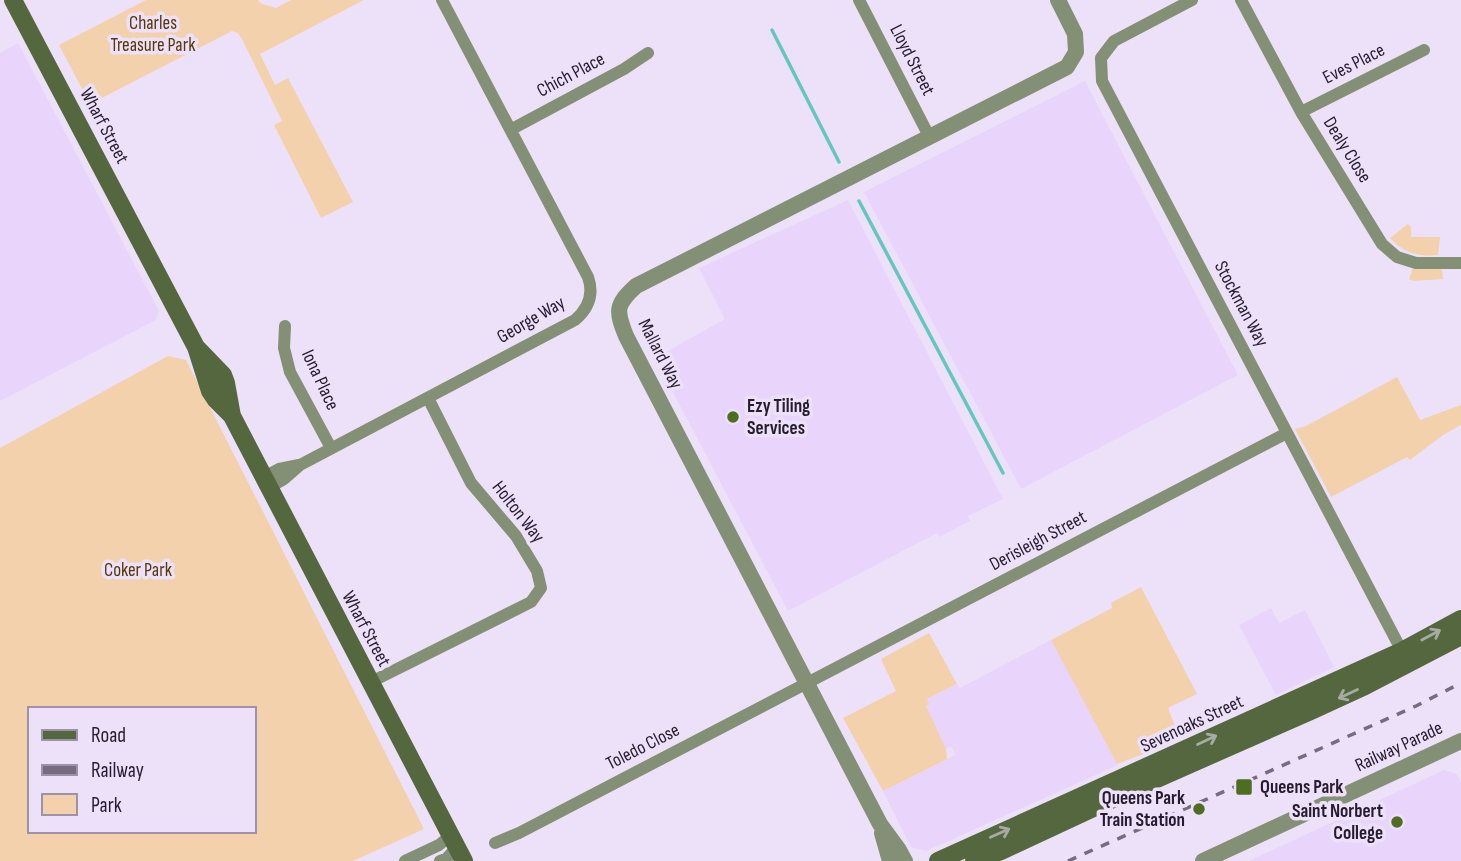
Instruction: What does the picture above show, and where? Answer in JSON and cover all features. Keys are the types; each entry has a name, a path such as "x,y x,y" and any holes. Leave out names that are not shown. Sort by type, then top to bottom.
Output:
{"main road":[{"name":"Wharf Street","path":"13,0 196,347 223,375 232,416 457,848"},
{"name":"Sevenoaks Street","path":"974,861 1365,686 1461,619"},
{"name":"Sevenoaks Street","path":"937,861 1152,765 1405,657 1461,636"}],"street":[{"name":"George Way","path":"267,482 279,469 300,465 575,320 588,304 591,291 588,277 442,0"},
{"name":"Lloyd Street","path":"859,0 930,138"},
{"name":"Mallard Way","path":"905,861 880,824 626,336 619,318 619,309 636,286 1067,67 1076,52 1075,34 1058,0"},
{"name":"Stockman Way","path":"1192,0 1114,41 1101,58 1102,81 1405,657"},
{"name":"Dealy Close","path":"1241,0 1301,113 1382,244 1397,257 1416,263 1461,263"},
{"name":"Eves Place","path":"1301,113 1424,50"},
{"name":"Chich Place","path":"512,129 624,69 648,53"},
{"name":"Iona Place","path":"285,326 284,348 290,372 331,448"},
{"name":"Holton Way","path":"371,682 531,602 541,588 537,571 516,536 471,484 428,398"},
{"name":"Derisleigh Street","path":"807,684 1287,433"},
{"name":"Toledo Close","path":"495,843 807,684"},
{"name":"Railway Parade","path":"1203,861 1460,744"},
{"name":"Mallard Way","path":"880,824 890,861"},
{"path":"405,861 439,845 457,848"},
{"path":"440,861 457,848"}],"shaded area":[{"path":"18,43 159,311 156,320 0,401 0,53"},
{"path":"1085,81 1238,375 1021,489 864,192"},
{"path":"848,200 1003,499 968,516 970,521 939,537 937,533 788,611 655,358 725,319 699,268"},
{"path":"1271,608 1279,623 1305,610 1334,667 1276,695 1239,625"},
{"path":"1051,640 1118,765 926,851 911,847 883,791 955,755 951,746 946,749 925,706 927,699 957,684 960,688"},
{"name":"Saint Norbert College","path":"1444,770 1457,774 1461,783 1461,861 1249,861"}],"green space":[{"name":"Charles Treasure Park","path":"146,0 258,0 276,8 291,0 364,0 260,54 275,85 288,78 353,202 321,218 274,125 282,121 238,33 232,31 90,104 59,45"},
{"path":"1408,224 1411,227 1411,237 1440,237 1438,255 1412,253 1390,238"},
{"path":"1413,268 1440,269 1443,279 1413,281 1409,279"},
{"name":"Coker Park","path":"168,356 186,360 424,829 353,861 0,861 0,448"},
{"path":"1397,377 1420,420 1461,405 1461,425 1410,460 1407,457 1331,497 1295,429 1306,426"},
{"path":"1141,587 1197,694 1168,708 1175,726 1167,731 1172,743 1117,764 1051,640 1112,608 1111,603"},
{"path":"929,633 957,684 927,699 929,704 926,706 946,749 947,759 883,791 843,718 896,691 881,659"}],"waterway":[{"path":"772,30 839,162"},
{"path":"859,201 1003,473"}],"railway":[{"path":"1068,861 1416,706 1461,683"}],"place":[{"name":"Ezy Tiling Services","path":"733,417"},
{"name":"Queens Park","path":"1244,787"},
{"name":"Queens Park Train Station","path":"1199,809"},
{"name":"Saint Norbert College","path":"1397,822"}]}
